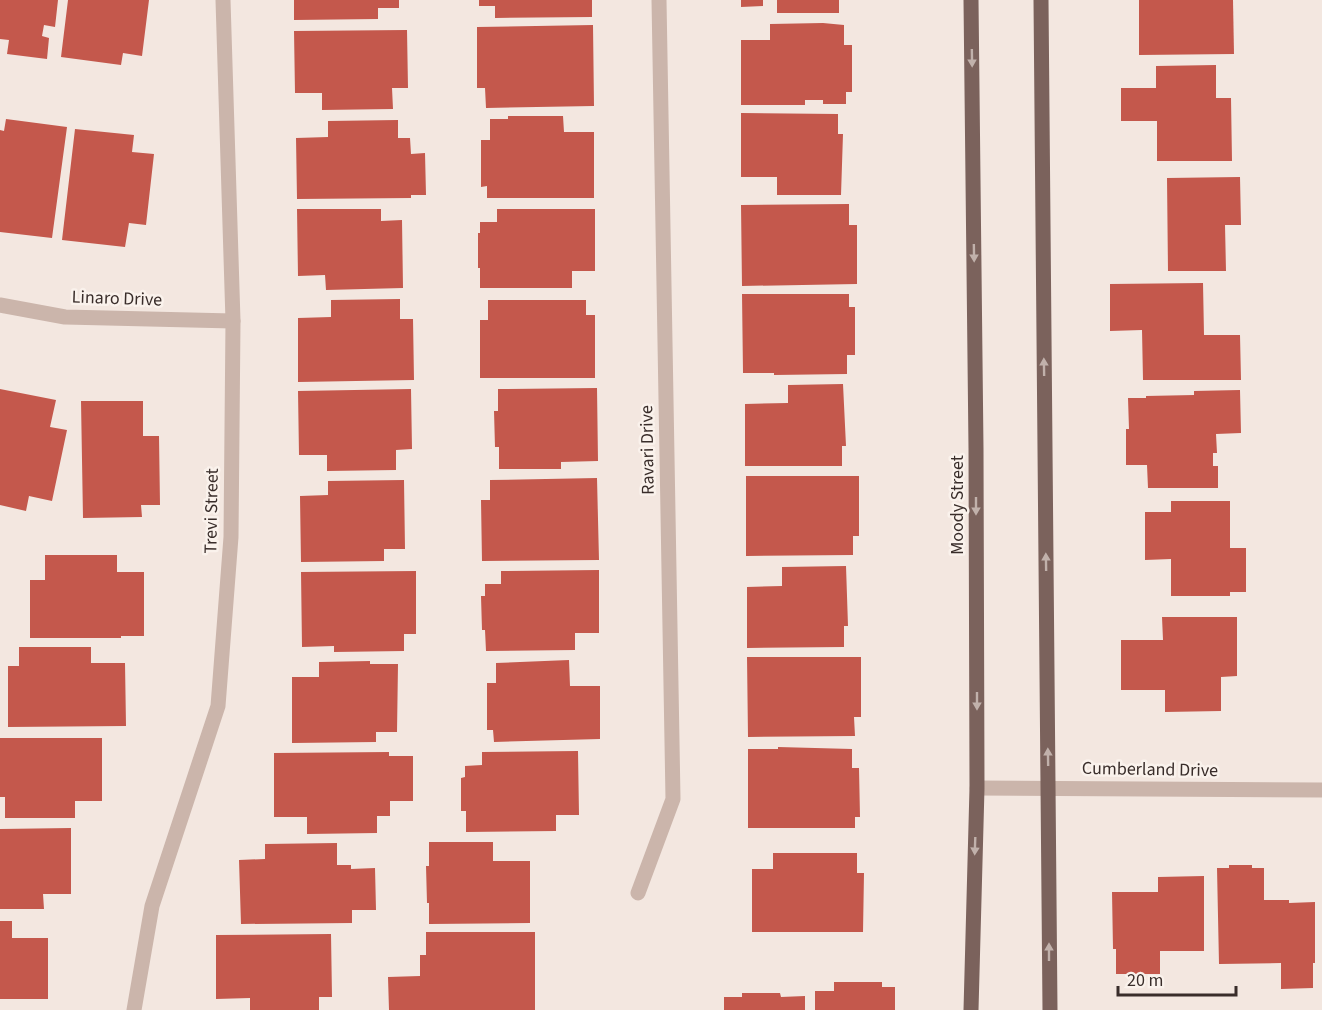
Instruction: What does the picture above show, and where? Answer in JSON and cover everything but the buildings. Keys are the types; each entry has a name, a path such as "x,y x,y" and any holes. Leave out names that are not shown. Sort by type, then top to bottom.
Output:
{"main road":[{"name":"Moody Street","path":"971,0 977,788 971,1010"},
{"path":"1041,0 1050,1010"}],"street":[{"name":"Trevi Street","path":"134,1010 152,906 218,706 231,537 233,321 223,0"},
{"name":"Ravari Drive","path":"638,893 673,799 659,0"},
{"name":"Linaro Drive","path":"0,305 65,317 233,321"},
{"name":"Cumberland Drive","path":"977,788 1322,790"}]}
